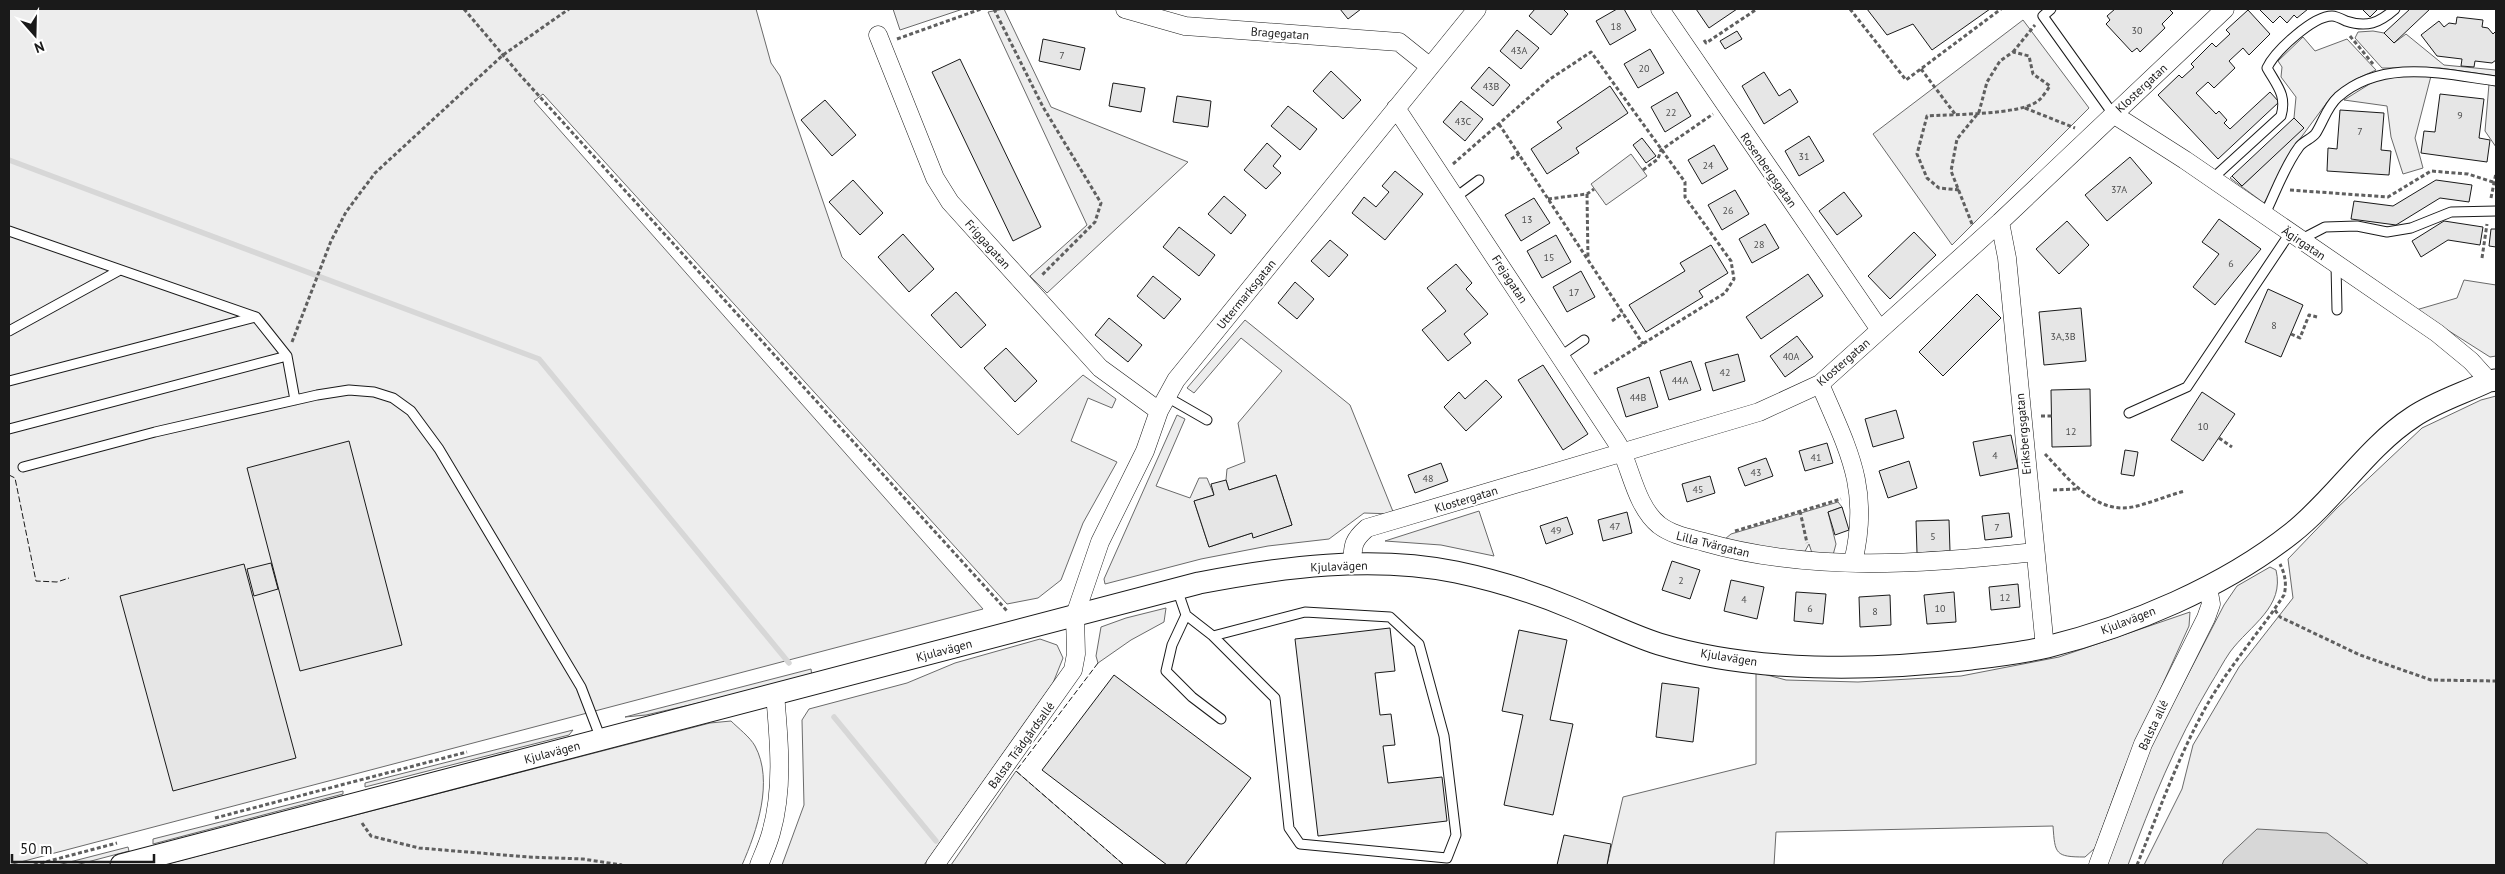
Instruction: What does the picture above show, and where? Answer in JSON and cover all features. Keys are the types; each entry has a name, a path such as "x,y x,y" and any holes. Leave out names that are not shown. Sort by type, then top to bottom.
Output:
{"street":[{"name":"Bragegatan","path":"1125,9 1185,26 1399,42 1429,66"},
{"name":"Uttermarksgatan","path":"1076,615 1100,542 1145,451 1163,404 1176,380 1477,9"},
{"name":"Rosenbergsgatan","path":"1660,9 1880,330"},
{"name":"Klostergatan","path":"1352,565 1353,545 1357,536 1367,528 1759,412 1820,384 2000,222 2225,9"},
{"name":"Friggagatan","path":"880,40 942,191 1100,368 1163,404"},
{"name":"Frejagatan","path":"1396,108 1561,356 1622,452"},
{"name":"Ägirgatan","path":"2113,114 2212,179 2437,333 2492,381"},
{"name":"Eriksbergsgatan","path":"2000,222 2007,258 2045,648"},
{"name":"Kjulavägen","path":"121,865 1177,588 1257,572 1352,565 1393,565 1453,571 1512,586 1661,644 1718,657 1784,665 1868,667 1933,663 2045,648 2103,631 2208,587 2270,550 2296,531 2382,444 2413,417 2492,381"},
{"path":"1820,384 1846,445 1859,494 1861,505 1859,531 1853,562"},
{"name":"Lilla Tvärgatan","path":"1622,452 1627,470 1646,508 1658,524 1669,532 1750,554 1806,560 1853,562 1946,562 2035,552"},
{"name":"Balsta allé","path":"2098,865 2143,744 2206,618 2211,604 2208,587"},
{"name":"Balsta Trädgårdsallé","path":"935,865 1074,670 1076,615"},
{"path":"758,865 771,833 777,794 780,752 775,694"}],"lane":[{"path":"2051,9 2043,16 2113,114"},
{"path":"2212,179 2281,116 2285,103 2283,95 2267,68 2273,56 2297,34 2321,19 2332,16 2357,25 2380,21 2394,9"},
{"path":"2264,216 2299,146 2315,134 2327,110 2352,87 2394,71 2425,72 2496,81"},
{"path":"1456,198 1480,180"},
{"path":"2129,413 2187,387 2295,237 2325,227 2358,226 2387,232 2411,228 2451,212 2496,211"},
{"path":"9,231 256,317 287,356 296,400"},
{"path":"2336,265 2337,310"},
{"path":"9,331 120,270"},
{"path":"9,381 256,317"},
{"path":"1561,356 1584,340"},
{"path":"9,429 287,356"},
{"path":"23,467 155,432 349,390 374,392 394,398 411,411 438,449 581,687 601,740"},
{"path":"1163,404 1207,420"},
{"path":"1177,588 1186,615 1212,636 1275,698 1289,828 1300,844 1447,858 1456,836 1444,736 1419,644 1390,617 1305,612 1212,636"},
{"path":"1186,615 1172,645 1166,670 1192,697 1221,719"}],"path":[{"path":"464,9 503,55 1008,612"},
{"path":"287,356 319,267 346,212 375,173 503,55 569,9"},
{"path":"880,40 981,9"},
{"path":"994,9 1042,107 1101,203 1095,222 1028,289"},
{"path":"1701,36 1706,43 1757,9"},
{"path":"1850,9 1906,80 2001,9"},
{"path":"1978,241 1951,171 1957,139 1979,112 1986,82 2000,61 2013,52 2043,16"},
{"path":"2337,17 2382,74"},
{"path":"1441,174 1550,80 1591,52 1685,182 1685,198 1731,261 1734,279 1725,293 1579,384"},
{"path":"1959,190 1939,188 1927,178 1917,154 1927,116 2024,108 2039,100 2050,86 2033,74 2029,56 2013,52"},
{"path":"1921,69 1955,114"},
{"path":"1643,170 1658,160 1661,150 1725,105"},
{"path":"2024,108 2091,135"},
{"path":"1499,124 1643,344"},
{"path":"1511,159 1519,154"},
{"path":"2277,189 2388,197 2431,171 2468,174 2493,182"},
{"path":"1548,199 1587,194 1594,189"},
{"path":"1587,194 1588,260"},
{"path":"1612,321 1623,313"},
{"path":"2291,334 2300,338 2309,315 2317,317"},
{"path":"2021,416 2052,416"},
{"path":"2041,416 2042,425"},
{"path":"2219,438 2232,447"},
{"path":"2044,444 2045,454 2078,489 2108,507 2136,506 2185,491"},
{"path":"2053,490 2078,489"},
{"path":"1711,544 1720,536 1859,494"},
{"path":"1800,511 1808,543 1806,560"},
{"path":"2138,865 2174,772 2195,727 2230,668 2275,610 2284,595 2286,586 2284,572 2270,550"},
{"path":"2275,610 2280,617 2360,655 2431,680 2496,681"},
{"path":"351,805 371,836 419,848 528,857 583,859 622,865"}],"shaded area":[{"path":"9,9 756,9 771,63 780,76 842,257 1018,435 1083,375 1116,399 1112,408 1088,398 1071,441 1117,462 1083,523 1061,580 1038,598 1007,604 543,94 534,101 983,609 9,865"},
{"path":"893,9 963,9 900,30"},
{"path":"1004,9 1051,107 1188,162 1047,293 1030,276 1087,225 988,12"},
{"path":"2023,20 2089,108 1952,245 1873,134"},
{"path":"2373,31 2384,33 2394,43 2406,34 2444,65 2496,70 2496,76 2440,68 2382,68 2355,38 2358,32"},
{"path":"2303,37 2315,51 2347,39 2376,70 2354,80 2331,97 2291,151 2273,189 2264,203 2230,178 2232,176 2242,186 2303,128 2294,118 2296,97 2281,77 2282,67 2278,61"},
{"path":"2403,74 2431,76 2415,138 2423,168 2403,174 2391,137 2387,106 2344,100 2376,80"},
{"path":"2489,84 2496,85 2496,147 2485,131"},
{"path":"1631,154 1647,176 1606,205 1591,184"},
{"path":"2464,280 2496,285 2496,356 2490,357 2416,310 2457,298"},
{"path":"1245,320 1350,405 1394,514 1364,513 1329,539 1268,546 1201,559 1105,584 1104,579 1177,415 1185,419 1156,486 1190,498 1199,478 1207,478 1214,495 1194,501 1209,547 1252,533 1254,537 1292,525 1276,475 1229,490 1226,480 1227,469 1245,462 1238,423 1282,371 1241,338 1194,393 1187,388"},
{"path":"2496,396 2496,865 2144,865 2182,789 2193,745 2239,667 2293,598 2288,559 2337,508 2422,428 2481,400"},
{"path":"1838,502 1842,507 1828,512 1836,544 1833,555 1812,553 1809,544 1804,553 1725,539 1731,534"},
{"path":"1479,511 1494,556 1441,545 1385,541"},
{"path":"2270,567 2276,570 2277,583 2271,605 2230,652 2186,728 2165,773 2128,865 2105,865 2152,744 2224,605 2237,586"},
{"path":"1166,608 1164,622 1131,640 1098,663 1096,656 1101,627 1126,618"},
{"path":"2190,612 2189,626 2122,774 2095,848 2085,857 2062,855 2058,852 2053,826 1776,832 1774,865 1607,865 1623,797 1756,764 1756,672 1786,680 1858,682 1961,676 2059,657"},
{"path":"1040,639 1057,645 1063,658 1053,683 924,865 782,865 804,805 802,720 809,709 907,683 955,663"},
{"path":"811,669 812,677 646,715 625,717"},
{"path":"731,721 755,746 761,760 763,775 763,790 758,822 742,865 163,865 710,723"},
{"path":"573,730 569,735 365,787 365,783"},
{"path":"1016,771 1124,865 951,865"},
{"path":"343,791 343,794 153,844 153,839"},
{"path":"2257,829 2327,833 2369,865 2222,865 2224,860"},
{"path":"128,847 129,851 76,865 58,865"}],"building":[{"path":"1340,9 1361,9 1348,19"},
{"path":"1535,9 1563,9 1568,14 1551,35 1529,16"},
{"path":"1617,9 1624,9 1636,30 1610,45 1596,21"},
{"path":"1696,9 1737,9 1709,28"},
{"path":"1867,9 1990,9 1932,50 1913,24 1887,35"},
{"path":"2115,9 2169,9 2173,13 2162,24 2165,28 2140,52 2137,48 2132,52 2106,24 2110,20 2107,16"},
{"path":"2259,9 2308,9 2297,18 2294,15 2287,23 2280,16 2273,23"},
{"path":"2362,9 2378,9 2370,17"},
{"path":"2410,9 2430,9 2394,43 2384,33"},
{"path":"2248,10 2270,34 2249,55 2243,48 2229,61 2235,68 2214,88 2208,82 2196,93 2216,114 2219,111 2227,120 2224,123 2230,129 2270,92 2279,102 2218,159 2158,95 2179,75 2182,78 2194,67 2191,64 2212,43 2216,47 2230,34 2226,30"},
{"path":"2457,17 2483,20 2482,27 2488,28 2493,34 2496,31 2496,60 2492,63 2475,61 2474,67 2461,66 2462,59 2437,56 2421,35 2439,21 2444,27 2449,23 2456,24"},
{"path":"1517,30 1539,48 1521,69 1500,51"},
{"path":"1737,31 1742,39 1725,49 1720,41"},
{"path":"1043,39 1085,48 1080,70 1039,61"},
{"path":"1650,49 1664,73 1638,88 1624,64"},
{"path":"960,59 1041,227 1013,241 932,72"},
{"path":"1489,67 1510,85 1493,106 1471,88"},
{"path":"1331,71 1361,100 1343,119 1313,91"},
{"path":"1764,72 1779,96 1790,89 1798,102 1764,124 1742,86"},
{"path":"1113,83 1145,88 1141,112 1109,106"},
{"path":"1610,86 1628,113 1576,148 1579,153 1547,174 1531,149 1562,128 1557,122"},
{"path":"1677,92 1691,116 1665,132 1651,107"},
{"path":"2440,94 2484,99 2479,138 2490,140 2487,162 2421,153 2424,131 2435,132"},
{"path":"1177,96 1211,101 1208,127 1173,122"},
{"path":"825,100 856,135 832,156 801,120"},
{"path":"1461,101 1483,119 1465,141 1443,122"},
{"path":"1288,106 1317,129 1300,150 1271,126"},
{"path":"2340,110 2384,113 2381,150 2391,151 2389,175 2327,171 2328,148 2337,149"},
{"path":"2294,118 2304,128 2242,186 2232,176"},
{"path":"1809,136 1824,161 1799,176 1785,151"},
{"path":"1642,138 1656,156 1646,163 1633,145"},
{"path":"1267,143 1281,156 1273,166 1281,173 1266,189 1244,170"},
{"path":"1714,145 1728,169 1702,184 1688,160"},
{"path":"2130,157 2152,183 2107,221 2085,195"},
{"path":"1395,171 1423,194 1385,240 1352,213 1364,197 1376,207 1389,192 1382,186"},
{"path":"853,180 883,213 860,235 829,202"},
{"path":"2436,180 2472,185 2469,202 2440,198 2396,225 2351,219 2354,201 2393,206"},
{"path":"1735,190 1749,214 1722,230 1708,205"},
{"path":"1844,192 1862,216 1837,235 1819,211"},
{"path":"1224,196 1246,215 1231,234 1208,214"},
{"path":"1534,198 1550,223 1521,241 1505,215"},
{"path":"2219,219 2261,249 2215,305 2193,287 2219,254 2202,242"},
{"path":"2067,221 2089,245 2059,274 2036,249"},
{"path":"2444,221 2483,227 2480,245 2448,240 2421,257 2412,241"},
{"path":"1765,224 1779,248 1752,263 1739,239"},
{"path":"1179,227 1215,255 1199,276 1163,247"},
{"path":"2491,229 2496,229 2496,247 2489,246"},
{"path":"1914,232 1936,255 1890,299 1868,276"},
{"path":"903,234 934,269 909,292 878,257"},
{"path":"1556,235 1571,262 1542,278 1527,251"},
{"path":"1330,240 1348,255 1329,277 1311,261"},
{"path":"1711,245 1728,273 1699,291 1703,297 1646,332 1629,305 1685,271 1680,263"},
{"path":"1456,264 1472,283 1466,289 1488,314 1464,334 1471,343 1448,361 1422,330 1446,311 1427,288"},
{"path":"1581,271 1595,297 1567,312 1553,287"},
{"path":"1808,274 1823,296 1761,339 1746,317"},
{"path":"1153,276 1181,299 1164,319 1137,296"},
{"path":"1295,282 1314,299 1297,319 1278,303"},
{"path":"2268,289 2303,305 2281,357 2245,342"},
{"path":"956,292 986,325 961,348 931,315"},
{"path":"1977,294 2001,318 1943,376 1919,352"},
{"path":"2081,308 2086,361 2044,365 2039,312"},
{"path":"1109,318 1142,345 1128,362 1095,335"},
{"path":"1797,336 1813,357 1785,377 1770,356"},
{"path":"1006,348 1037,381 1015,402 984,368"},
{"path":"1738,354 1745,381 1713,391 1705,363"},
{"path":"1691,361 1701,390 1669,400 1660,371"},
{"path":"1543,365 1588,434 1563,450 1518,380"},
{"path":"1649,377 1658,407 1626,417 1617,388"},
{"path":"1486,380 1502,397 1466,431 1444,407 1459,392 1465,399"},
{"path":"2090,389 2091,446 2052,447 2051,390"},
{"path":"2202,392 2235,414 2203,461 2171,440"},
{"path":"1896,410 1904,438 1873,447 1865,419"},
{"path":"2011,435 2018,468 1980,476 1973,442"},
{"path":"349,441 402,645 300,671 247,468"},
{"path":"1827,443 1833,463 1805,471 1799,451"},
{"path":"2125,450 2138,452 2134,476 2121,474"},
{"path":"1766,458 1773,476 1745,486 1738,468"},
{"path":"1909,461 1917,488 1888,498 1879,471"},
{"path":"1441,463 1448,481 1415,493 1408,475"},
{"path":"1276,475 1292,525 1253,538 1252,533 1209,547 1194,501 1214,495 1211,484 1226,480 1229,490"},
{"path":"1710,476 1715,493 1687,502 1682,484"},
{"path":"1842,507 1849,530 1835,535 1828,512"},
{"path":"1627,512 1632,533 1603,541 1598,520"},
{"path":"2009,513 2012,537 1985,540 1982,516"},
{"path":"1567,517 1573,534 1546,544 1540,526"},
{"path":"1949,520 1950,551 1917,553 1916,521"},
{"path":"1672,561 1700,570 1690,599 1662,590"},
{"path":"271,563 278,589 254,596 247,569"},
{"path":"244,564 296,758 173,791 120,596"},
{"path":"1731,580 1764,587 1757,619 1724,611"},
{"path":"2018,584 2020,607 1991,610 1989,587"},
{"path":"1796,592 1826,594 1823,624 1794,621"},
{"path":"1954,592 1956,622 1927,624 1924,595"},
{"path":"1890,595 1891,625 1860,627 1859,597"},
{"path":"1390,628 1395,671 1375,673 1380,715 1391,714 1395,745 1383,746 1388,783 1442,777 1447,821 1318,836 1295,639"},
{"path":"1519,630 1567,640 1550,720 1573,724 1553,815 1504,805 1523,715 1502,711"},
{"path":"1114,675 1251,778 1185,865 1167,865 1042,770"},
{"path":"1662,683 1699,688 1693,742 1656,737"},
{"path":"1564,835 1611,844 1607,865 1557,865"}],"waterway":[{"path":"9,160 539,359 789,663"},
{"path":"834,717 936,841"}],"fence":[{"path":"9,475 15,478 36,581 57,582 69,578"},
{"path":"1098,663 1016,771 1124,865"}]}
